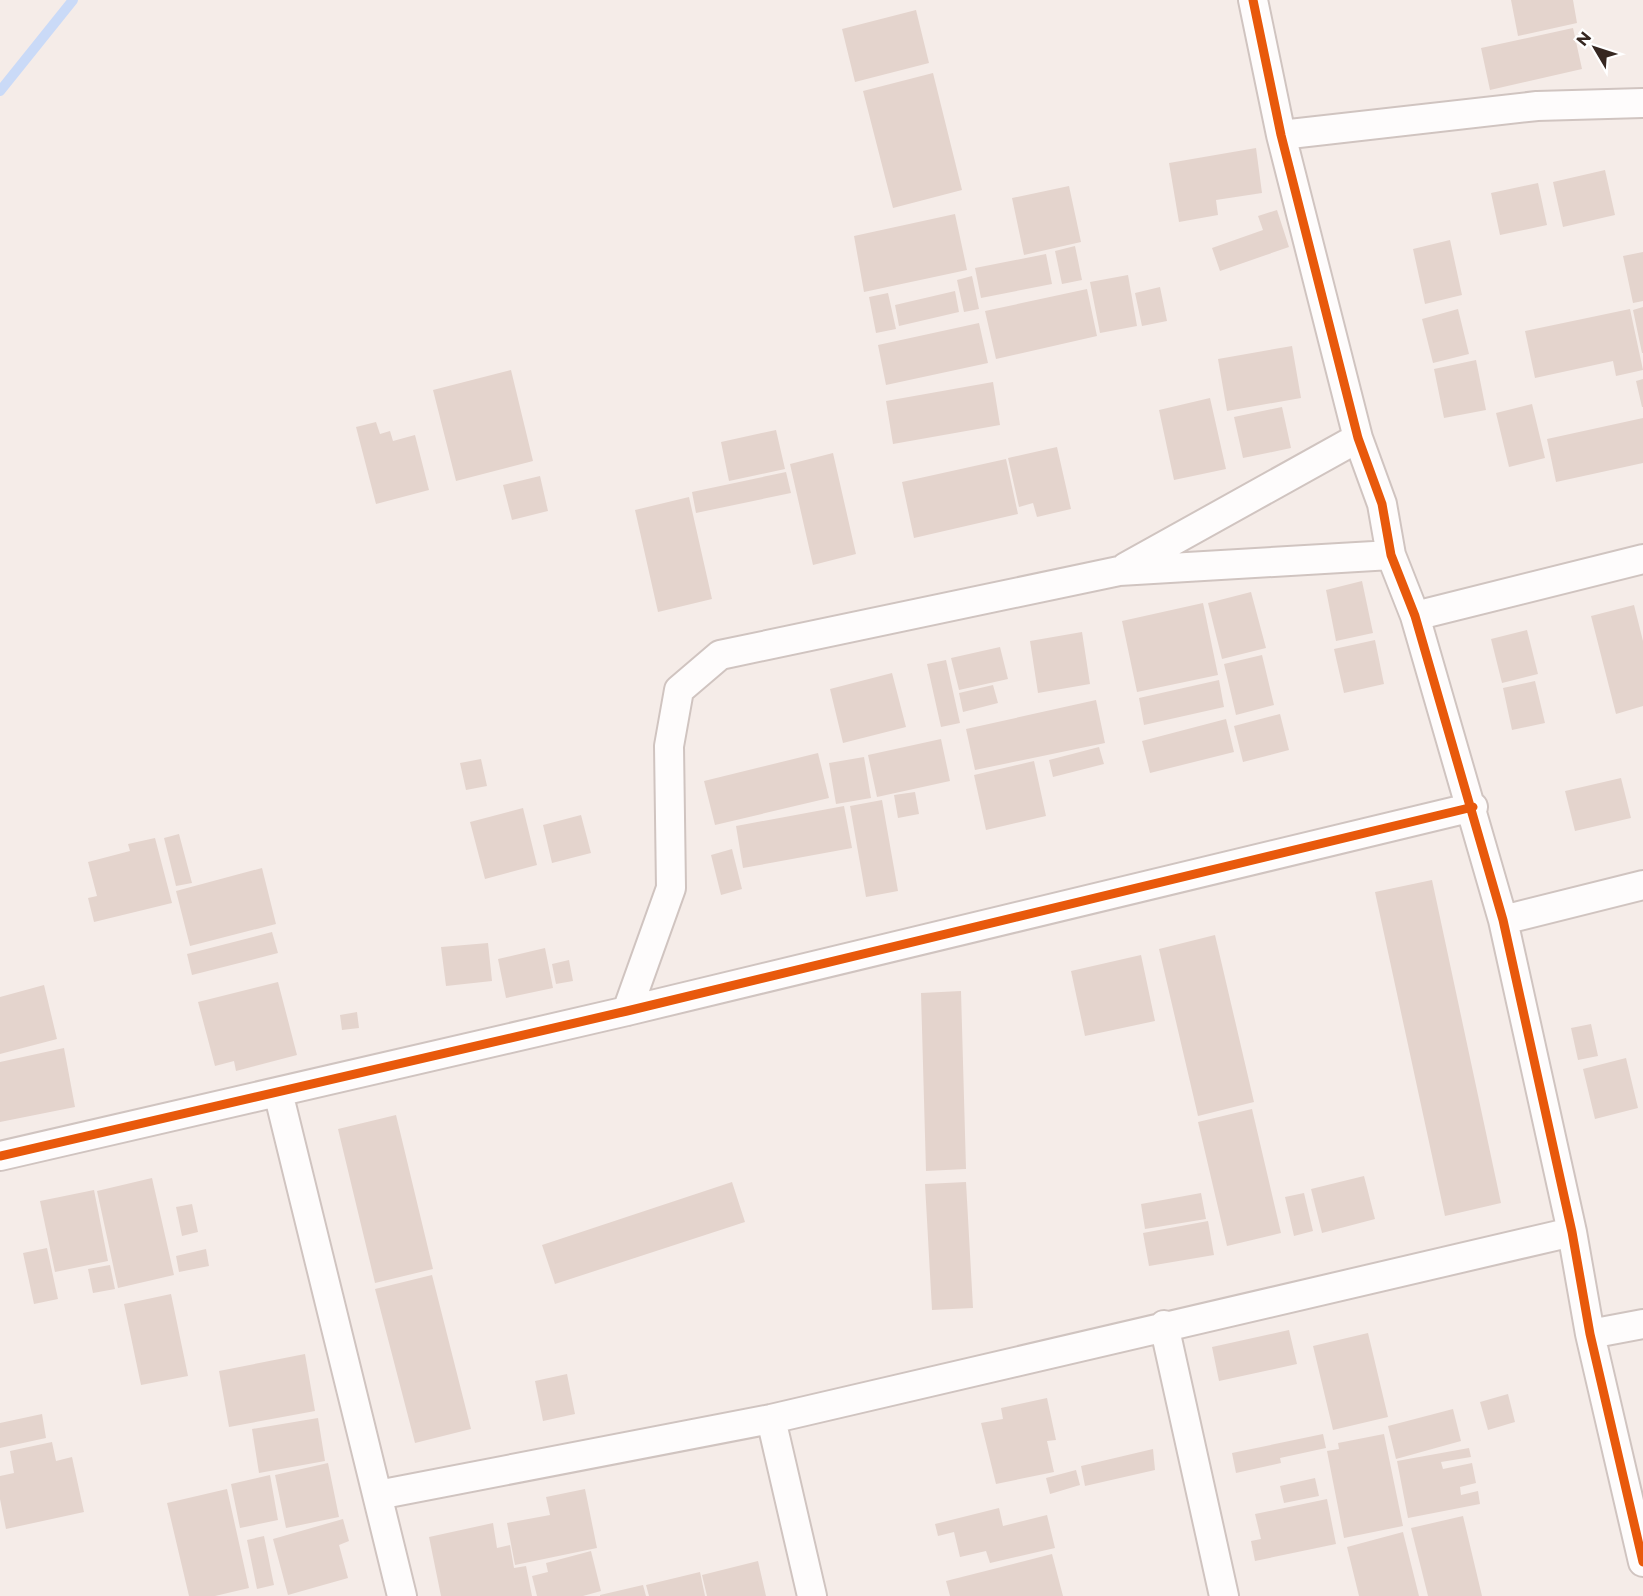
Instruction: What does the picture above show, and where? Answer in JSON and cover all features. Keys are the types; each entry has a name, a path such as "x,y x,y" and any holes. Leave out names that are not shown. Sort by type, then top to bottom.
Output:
{"street":[{"path":"1253,0 1281,135 1358,438 1382,504 1391,555 1415,616 1473,807 1503,920 1572,1232 1590,1334 1643,1562"},
{"path":"1281,135 1537,106 1643,104"},
{"path":"1119,571 1358,438"},
{"path":"627,1011 671,888 669,746 679,690 720,655 1119,571 1391,555"},
{"path":"1415,616 1643,559"},
{"path":"0,1156 627,1011 1473,807"},
{"path":"1503,920 1643,885"},
{"path":"278,1092 402,1596"},
{"path":"378,1495 771,1419 1164,1325 1572,1232"},
{"path":"1590,1334 1643,1324"},
{"path":"1164,1325 1224,1596"},
{"path":"771,1419 812,1596"}],"building":[{"path":"1511,0 1573,0 1577,23 1518,36"},
{"path":"916,10 929,63 855,82 842,29"},
{"path":"1573,28 1582,69 1490,90 1481,48"},
{"path":"933,73 962,190 893,208 863,91"},
{"path":"1256,148 1262,193 1216,200 1218,215 1179,222 1169,163"},
{"path":"1605,170 1615,215 1563,227 1553,182"},
{"path":"1538,183 1547,225 1500,235 1491,193"},
{"path":"1069,186 1081,242 1024,255 1012,198"},
{"path":"1277,210 1289,247 1220,271 1212,248 1263,230 1258,216"},
{"path":"955,214 967,270 864,292 854,236"},
{"path":"1450,240 1462,295 1425,304 1413,249"},
{"path":"1075,246 1082,280 1062,284 1055,251"},
{"path":"1643,252 1643,301 1633,303 1623,256"},
{"path":"1046,254 1052,284 981,298 975,268"},
{"path":"1128,275 1137,326 1100,333 1090,282"},
{"path":"972,276 979,309 964,312 957,280"},
{"path":"1160,287 1167,321 1142,326 1135,293"},
{"path":"1087,289 1097,336 996,359 985,311"},
{"path":"955,291 959,312 899,326 895,305"},
{"path":"888,293 896,329 876,333 869,297"},
{"path":"1643,307 1643,353 1642,353 1633,310"},
{"path":"1458,309 1469,354 1433,363 1422,319"},
{"path":"1630,309 1643,370 1616,376 1613,361 1535,378 1525,331"},
{"path":"979,323 988,363 886,385 878,345"},
{"path":"1292,346 1301,398 1227,411 1218,359"},
{"path":"1476,360 1486,410 1444,418 1434,369"},
{"path":"511,370 533,461 456,481 433,390"},
{"path":"1643,379 1643,407 1642,407 1636,381"},
{"path":"993,382 1000,425 893,444 886,401"},
{"path":"1210,398 1226,469 1174,480 1159,410"},
{"path":"1532,404 1545,458 1509,467 1496,413"},
{"path":"1282,407 1291,448 1243,458 1234,417"},
{"path":"1643,418 1643,463 1556,482 1547,439"},
{"path":"376,422 380,434 390,431 393,441 415,435 429,490 376,504 356,427"},
{"path":"776,430 785,469 729,481 721,442"},
{"path":"1057,447 1071,509 1037,517 1033,503 1019,507 1008,458"},
{"path":"833,453 856,554 813,565 790,464"},
{"path":"1006,459 1018,514 914,538 902,482"},
{"path":"786,472 791,493 696,513 692,492"},
{"path":"540,476 548,511 512,520 503,485"},
{"path":"689,497 712,599 658,612 635,510"},
{"path":"1362,581 1373,633 1336,641 1326,590"},
{"path":"1251,592 1266,648 1222,659 1208,603"},
{"path":"1203,603 1218,675 1137,692 1122,621"},
{"path":"1634,605 1643,641 1643,706 1616,714 1591,616"},
{"path":"1527,630 1538,674 1502,683 1491,639"},
{"path":"1082,632 1090,684 1038,693 1030,641"},
{"path":"1375,640 1384,684 1344,693 1334,649"},
{"path":"1000,647 1008,679 959,690 951,658"},
{"path":"1262,655 1274,705 1236,715 1224,664"},
{"path":"946,660 960,723 941,727 927,664"},
{"path":"892,673 906,727 843,743 830,689"},
{"path":"1219,680 1224,707 1144,725 1139,698"},
{"path":"1535,681 1545,723 1512,730 1503,688"},
{"path":"993,685 998,703 963,712 959,693"},
{"path":"1096,700 1105,743 975,770 966,729"},
{"path":"1280,714 1289,750 1243,762 1234,726"},
{"path":"1226,719 1234,752 1150,773 1142,741"},
{"path":"941,739 950,781 877,797 868,755"},
{"path":"1099,747 1104,764 1053,777 1049,760"},
{"path":"818,753 829,798 715,825 704,781"},
{"path":"864,757 871,798 836,804 829,763"},
{"path":"481,759 487,786 466,790 460,763"},
{"path":"1034,761 1046,816 986,830 974,775"},
{"path":"1621,778 1631,818 1575,831 1565,791"},
{"path":"915,792 919,814 898,818 894,795"},
{"path":"882,800 898,891 866,897 850,806"},
{"path":"844,806 852,848 743,868 736,826"},
{"path":"523,808 537,865 485,879 470,822"},
{"path":"581,815 591,853 552,863 543,825"},
{"path":"179,834 192,883 176,886 164,838"},
{"path":"155,838 172,903 94,922 88,898 97,896 88,862 130,851 128,844"},
{"path":"732,849 742,889 721,895 711,855"},
{"path":"262,868 276,924 190,946 176,891"},
{"path":"1432,880 1501,1203 1445,1216 1375,892"},
{"path":"272,932 278,953 192,975 187,954"},
{"path":"1215,935 1254,1102 1198,1116 1159,949"},
{"path":"488,943 492,981 446,986 441,947"},
{"path":"545,948 553,988 506,998 498,959"},
{"path":"1141,955 1155,1021 1085,1036 1071,971"},
{"path":"569,960 573,981 556,984 552,964"},
{"path":"278,982 297,1055 236,1071 234,1061 215,1066 198,1002"},
{"path":"44,985 57,1039 0,1054 0,997"},
{"path":"961,991 966,1169 926,1171 921,993"},
{"path":"357,1012 359,1028 342,1030 340,1015"},
{"path":"1591,1024 1598,1056 1578,1060 1571,1028"},
{"path":"64,1048 75,1107 0,1122 0,1062"},
{"path":"1626,1058 1638,1108 1595,1119 1583,1069"},
{"path":"1252,1109 1281,1233 1227,1246 1198,1122"},
{"path":"396,1115 433,1269 375,1283 338,1129"},
{"path":"1364,1176 1375,1219 1322,1233 1311,1189"},
{"path":"152,1178 174,1275 118,1288 97,1191"},
{"path":"732,1182 745,1222 555,1284 542,1245"},
{"path":"966,1182 973,1308 932,1310 925,1184"},
{"path":"94,1190 108,1261 55,1272 40,1201"},
{"path":"1201,1193 1206,1219 1145,1229 1141,1204"},
{"path":"1304,1193 1313,1231 1294,1236 1285,1197"},
{"path":"192,1204 198,1232 182,1236 176,1207"},
{"path":"1208,1221 1214,1255 1149,1266 1143,1233"},
{"path":"47,1248 58,1299 34,1304 23,1253"},
{"path":"206,1249 209,1266 179,1272 176,1256"},
{"path":"110,1265 115,1289 93,1293 88,1269"},
{"path":"432,1275 471,1429 415,1443 375,1289"},
{"path":"171,1294 188,1376 141,1385 124,1304"},
{"path":"1289,1330 1297,1364 1219,1381 1212,1347"},
{"path":"1368,1333 1388,1417 1333,1430 1313,1346"},
{"path":"305,1354 315,1411 229,1427 219,1371"},
{"path":"567,1374 575,1414 543,1421 535,1381"},
{"path":"1508,1394 1515,1422 1488,1430 1480,1402"},
{"path":"1047,1398 1056,1440 1047,1441 1054,1472 996,1484 981,1423 1003,1419 1001,1408"},
{"path":"1453,1409 1461,1441 1396,1459 1388,1426"},
{"path":"42,1414 46,1438 0,1448 0,1423"},
{"path":"318,1418 325,1461 259,1473 252,1429"},
{"path":"1323,1434 1326,1448 1280,1458 1281,1463 1236,1473 1232,1453"},
{"path":"1384,1434 1403,1526 1344,1538 1327,1451 1339,1449 1338,1443"},
{"path":"52,1442 56,1461 72,1457 84,1512 6,1529 0,1499 0,1476 14,1473 10,1451"},
{"path":"1469,1448 1471,1457 1441,1462 1443,1469 1472,1463 1476,1483 1460,1487 1461,1495 1478,1491 1480,1504 1408,1518 1397,1461"},
{"path":"1153,1449 1155,1470 1085,1486 1081,1466"},
{"path":"328,1463 339,1517 286,1528 275,1475"},
{"path":"1076,1470 1080,1485 1050,1494 1046,1478"},
{"path":"270,1475 278,1520 240,1528 231,1484"},
{"path":"1315,1478 1319,1496 1284,1503 1280,1486"},
{"path":"227,1489 249,1588 215,1596 189,1596 167,1503"},
{"path":"585,1489 597,1548 515,1565 507,1523 550,1515 546,1497"},
{"path":"1327,1499 1336,1544 1255,1561 1251,1541 1261,1539 1255,1514"},
{"path":"999,1508 1003,1526 1047,1515 1055,1548 990,1563 986,1551 960,1557 954,1532 938,1536 935,1524"},
{"path":"1463,1516 1482,1596 1428,1596 1411,1528"},
{"path":"343,1519 349,1541 339,1545 348,1578 288,1595 273,1539"},
{"path":"493,1523 497,1548 510,1545 514,1568 526,1566 532,1596 441,1596 429,1537"},
{"path":"1403,1532 1419,1596 1359,1596 1347,1547"},
{"path":"264,1536 274,1585 257,1589 247,1540"},
{"path":"591,1551 601,1591 583,1596 537,1596 532,1576 548,1572 546,1563"},
{"path":"1052,1554 1063,1596 950,1596 946,1581"},
{"path":"758,1561 766,1596 707,1596 702,1575"},
{"path":"700,1572 705,1596 649,1596 646,1585"},
{"path":"643,1585 646,1596 600,1596 600,1595"}],"waterway":[{"path":"0,91 73,0"}],"cycle path":[{"path":"1253,0 1281,135 1358,438 1382,504 1391,555 1415,616 1503,920 1572,1232 1590,1334 1643,1562"},
{"path":"0,1156 627,1011 1473,807"}]}
